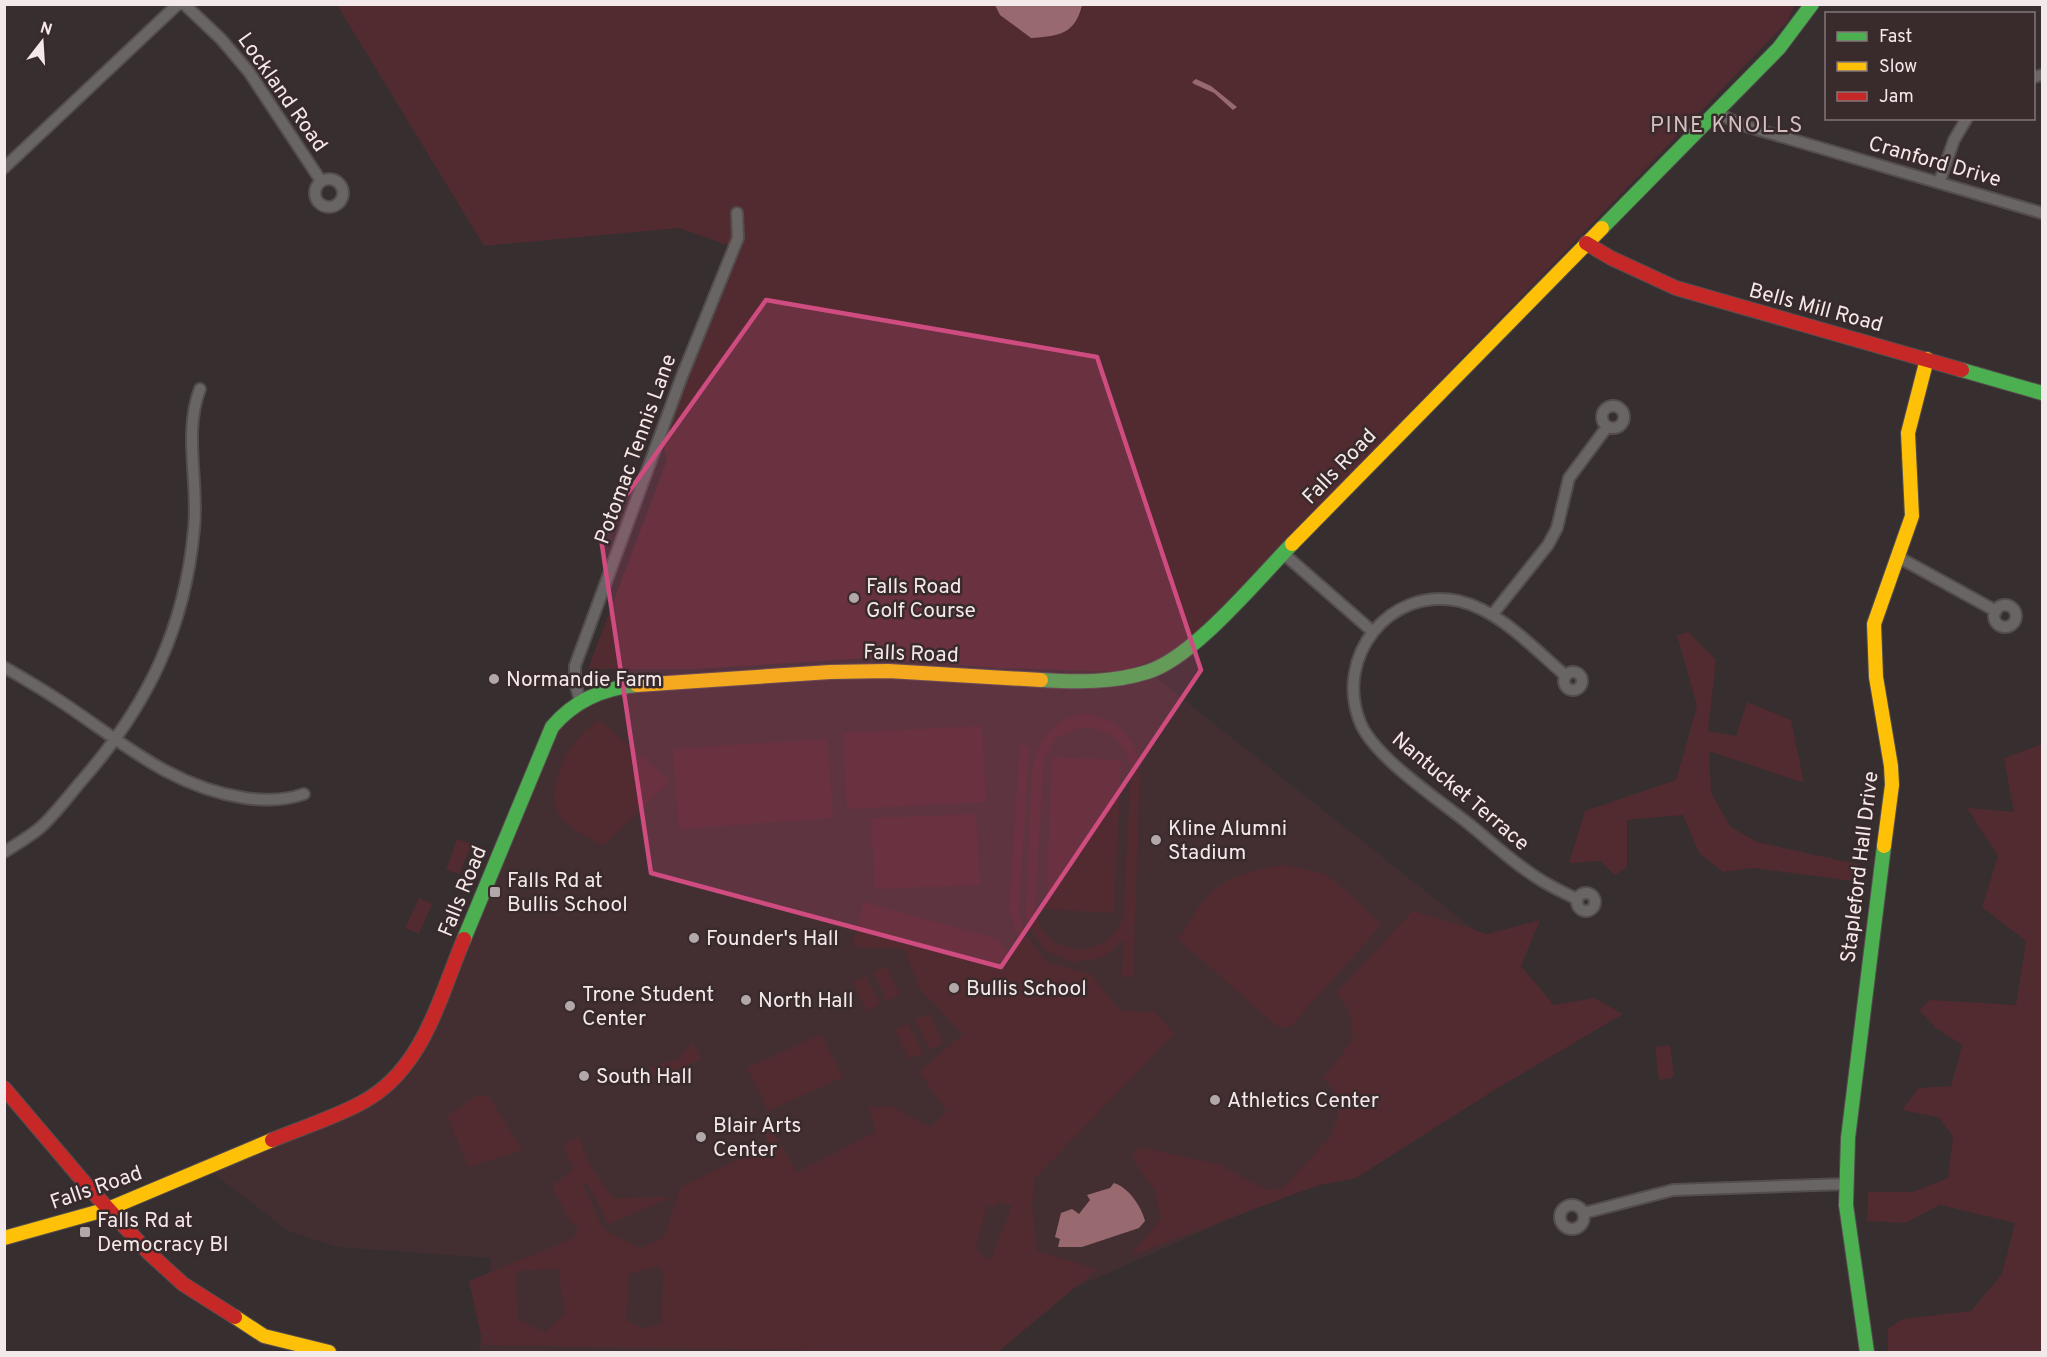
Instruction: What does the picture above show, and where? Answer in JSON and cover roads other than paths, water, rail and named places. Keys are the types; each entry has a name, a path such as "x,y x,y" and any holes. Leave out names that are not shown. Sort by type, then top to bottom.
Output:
{"main road":[{"name":"Falls Road","path":"4,1238 108,1209 361,1103 384,1090 407,1067 427,1029 545,739 555,722 580,700 606,690 628,686 830,672 896,672 1064,681 1131,677 1169,663 1188,650 1284,554 1779,48 1812,4"},
{"name":"Bells Mill Road","path":"1586,243 1611,258 1676,288 2043,393"},
{"name":"Stapleford Hall Drive","path":"1867,1353 1845,1184 1848,1138 1892,784 1890,742 1875,674 1873,637 1881,598 1906,538 1913,506 1908,429 1927,359"},
{"path":"4,1088 148,1253 183,1284 264,1336 329,1353"}],"street":[{"path":"4,168 178,4"},
{"name":"Lockland Road","path":"184,4 221,39 249,72 321,181"},
{"name":"Cranford Drive","path":"1715,112 1742,125 2043,213"},
{"path":"1939,183 1954,140 1966,120"},
{"name":"Potomac Tennis Lane","path":"580,700 574,683 575,666 682,376 738,238 737,213"},
{"path":"4,852 41,827 116,741 156,674 182,605 195,528 196,483 191,429 194,404 200,389"},
{"path":"1492,615 1548,546 1557,528 1569,478 1607,427"},
{"path":"1284,554 1372,631"},
{"path":"1898,557 1996,611"},
{"name":"Nantucket Terrace","path":"1566,675 1492,615 1459,601 1422,601 1397,612 1372,631 1357,661 1353,694 1360,722 1371,741 1530,874 1577,899"},
{"path":"4,667 59,700 167,774 214,793 265,801 289,800 304,794"},
{"path":"1584,1214 1673,1190 1845,1184"}],"place":[{"name":"Falls Road Golf Course","path":"854,598"},
{"name":"Normandie Farm","path":"494,679"},
{"name":"Kline Alumni Stadium","path":"1156,840"},
{"name":"Falls Rd at Bullis School","path":"495,892"},
{"name":"Founder's Hall","path":"694,938"},
{"name":"Bullis School","path":"954,988"},
{"name":"North Hall","path":"746,1000"},
{"name":"Trone Student Center","path":"570,1006"},
{"name":"South Hall","path":"584,1076"},
{"name":"Athletics Center","path":"1215,1100"},
{"name":"Blair Arts Center","path":"701,1137"},
{"name":"Falls Rd at Democracy Bl","path":"85,1232"}],"district":[{"name":"PINE KNOLLS","path":"1727,124"}]}
